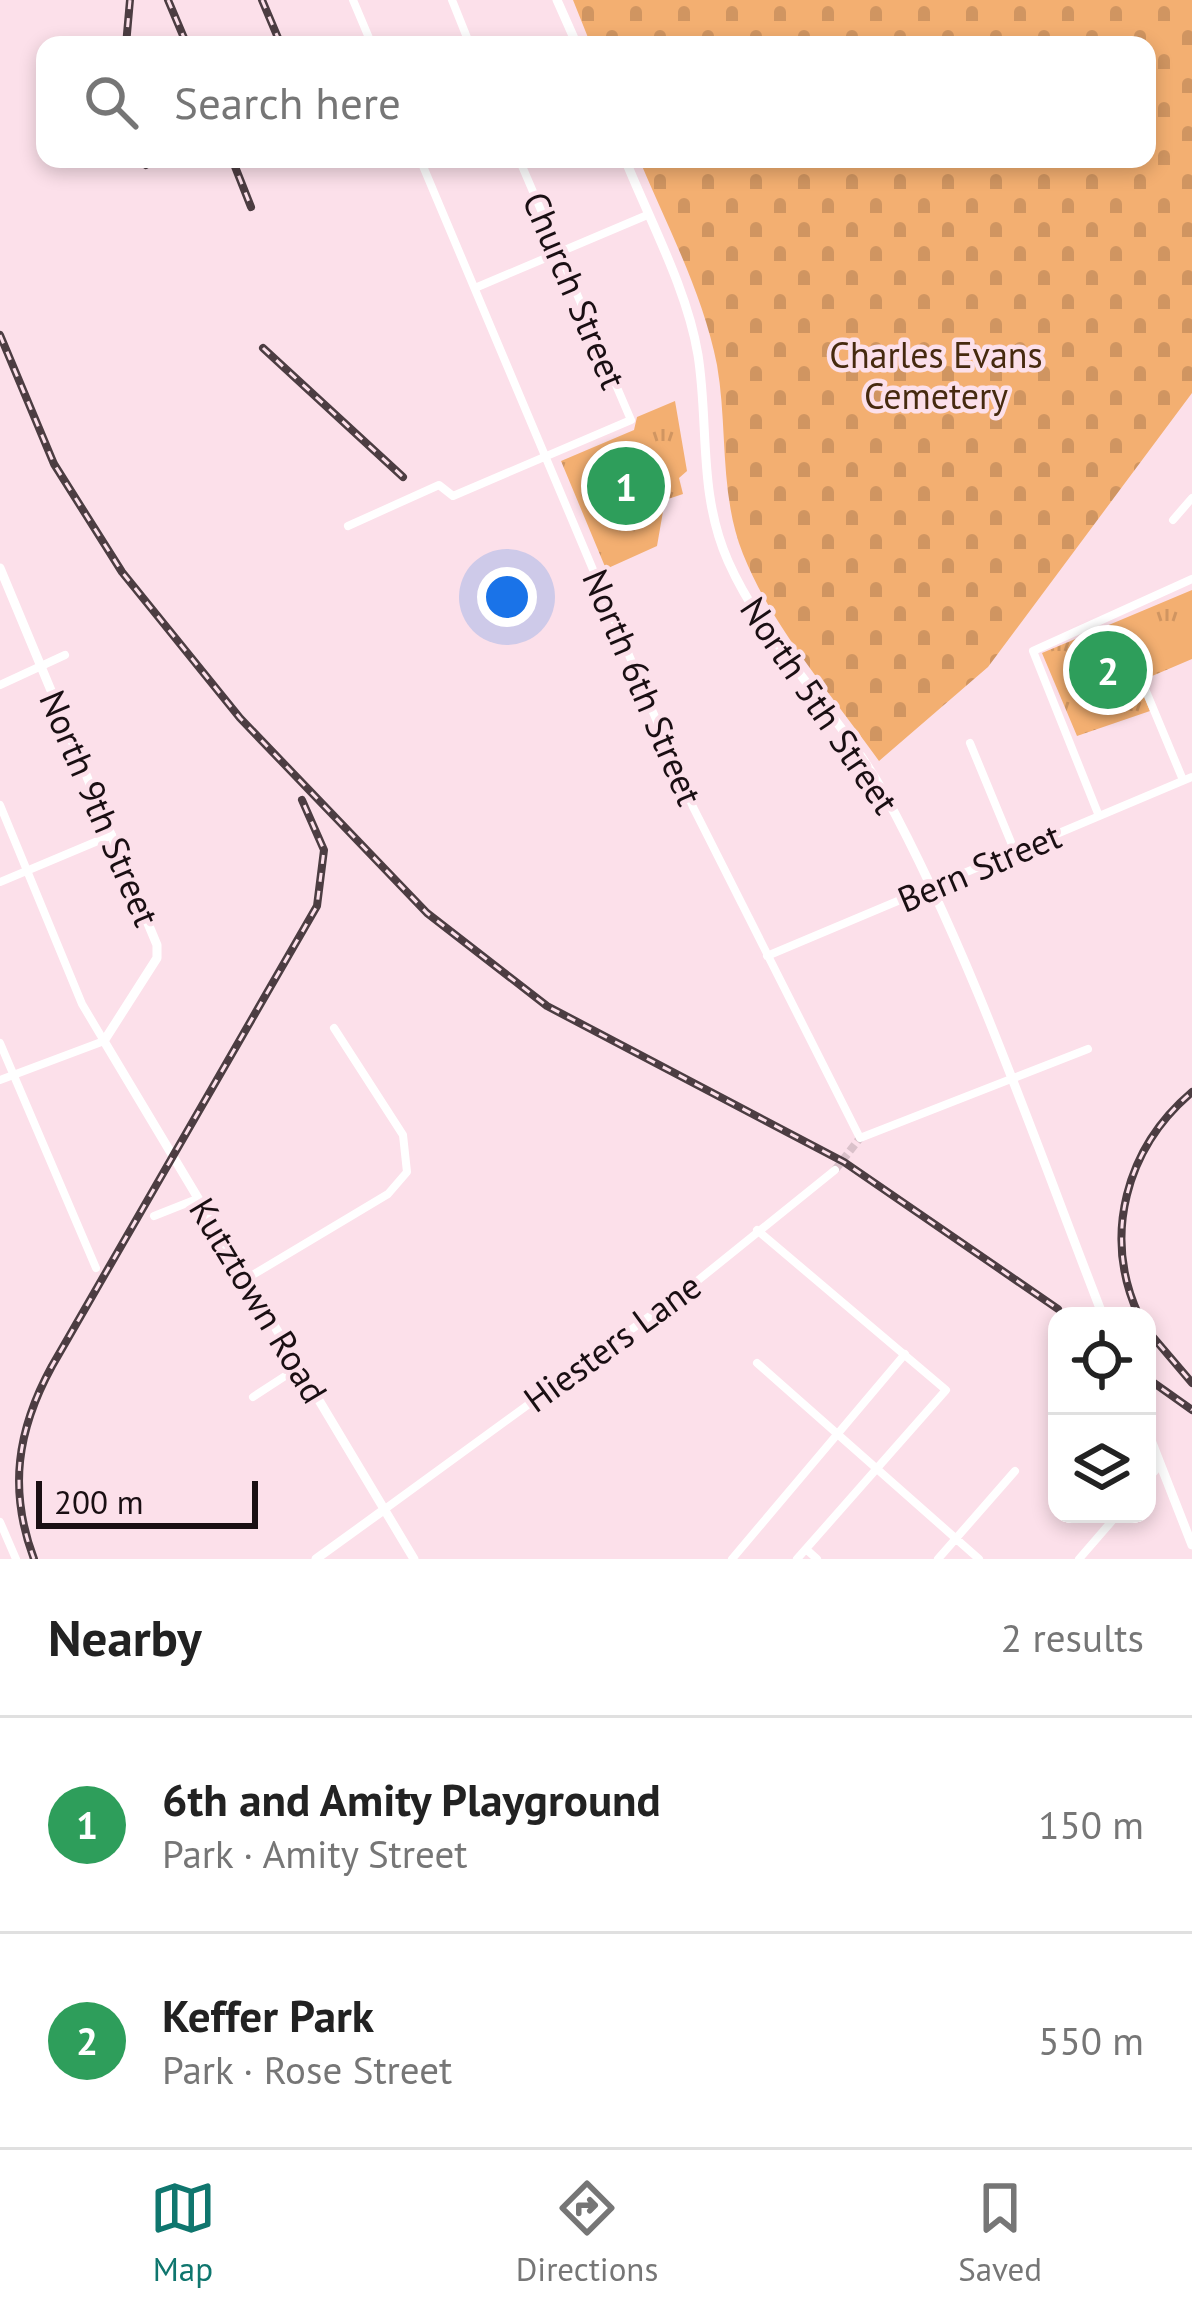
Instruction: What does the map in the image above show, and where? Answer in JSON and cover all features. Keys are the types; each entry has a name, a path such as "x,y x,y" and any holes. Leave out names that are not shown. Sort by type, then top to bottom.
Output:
{"main road":[{"path":"557,0 573,36"},
{"name":"North 5th Street","path":"628,168 694,337 706,484 724,552 754,608 859,752 928,888 1010,1078 1099,1307"},
{"name":"North 9th Street","path":"0,568 158,953 104,1041"},
{"name":"Kutztown Road","path":"104,1041 414,1559"},
{"path":"1156,1454 1192,1545"},
{"path":"316,1559 385,1508"}],"street":[{"path":"353,0 368,36"},
{"path":"452,0 466,36"},
{"name":"North 6th Street","path":"424,168 691,804 860,1138 1010,1078"},
{"name":"Church Street","path":"523,168 631,420 547,456"},
{"path":"475,288 646,216"},
{"path":"347,526 440,485 453,496 547,456"},
{"path":"1173,520 1192,498"},
{"path":"1100,816 1033,651 1192,579"},
{"path":"0,685 65,655"},
{"path":"1143,684 1188,779"},
{"path":"970,743 1015,852"},
{"name":"Bern Street","path":"767,956 1188,779"},
{"path":"0,806 82,1004 104,1041 0,1080"},
{"path":"0,882 112,836"},
{"path":"246,1280 388,1194 407,1172 403,1136 334,1028"},
{"path":"0,1042 96,1268"},
{"path":"1010,1078 1088,1049"},
{"name":"Hiesters Lane","path":"385,1508 692,1286 835,1170"},
{"path":"154,1216 197,1198"},
{"path":"757,1230 946,1390 797,1559"},
{"path":"732,1559 905,1354"},
{"path":"758,1363 979,1559"},
{"path":"253,1396 299,1366"},
{"path":"1156,1470 1160,1465"},
{"path":"938,1559 1016,1472"},
{"path":"0,1522 16,1559"},
{"path":"1078,1559 1110,1523"},
{"path":"807,1550 817,1559"}],"green space":[{"name":"Charles Evans Cemetery","path":"573,0 1192,0 1192,393 988,667 879,761 787,635 743,554 730,508 711,338 643,168 1156,168 1156,36 587,36"},
{"path":"675,401 687,471 679,478 683,494 665,500 657,546 606,569 561,461 634,430 637,417"},
{"path":"1192,590 1192,659 1138,682 1150,711 1077,736 1042,653"}],"tunnel":[{"path":"835,1170 860,1138"}],"railway":[{"path":"127,36 130,0"},
{"path":"168,0 183,36"},
{"path":"262,0 277,36"},
{"path":"236,168 251,207"},
{"path":"0,335 54,464 122,572 240,718 427,913 547,1006 844,1162 1055,1307"},
{"path":"263,348 403,477"},
{"path":"34,1559 19,1484 31,1413 52,1366 317,906 324,850 302,800"},
{"path":"1136,1307 1122,1255 1127,1195 1151,1139 1192,1092"},
{"path":"1156,1341 1192,1383"},
{"path":"1156,1384 1192,1410"}],"place":[{"name":"6th and Amity Playground","path":"626,486"},
{"name":"Keffer Park","path":"1108,670"}]}
